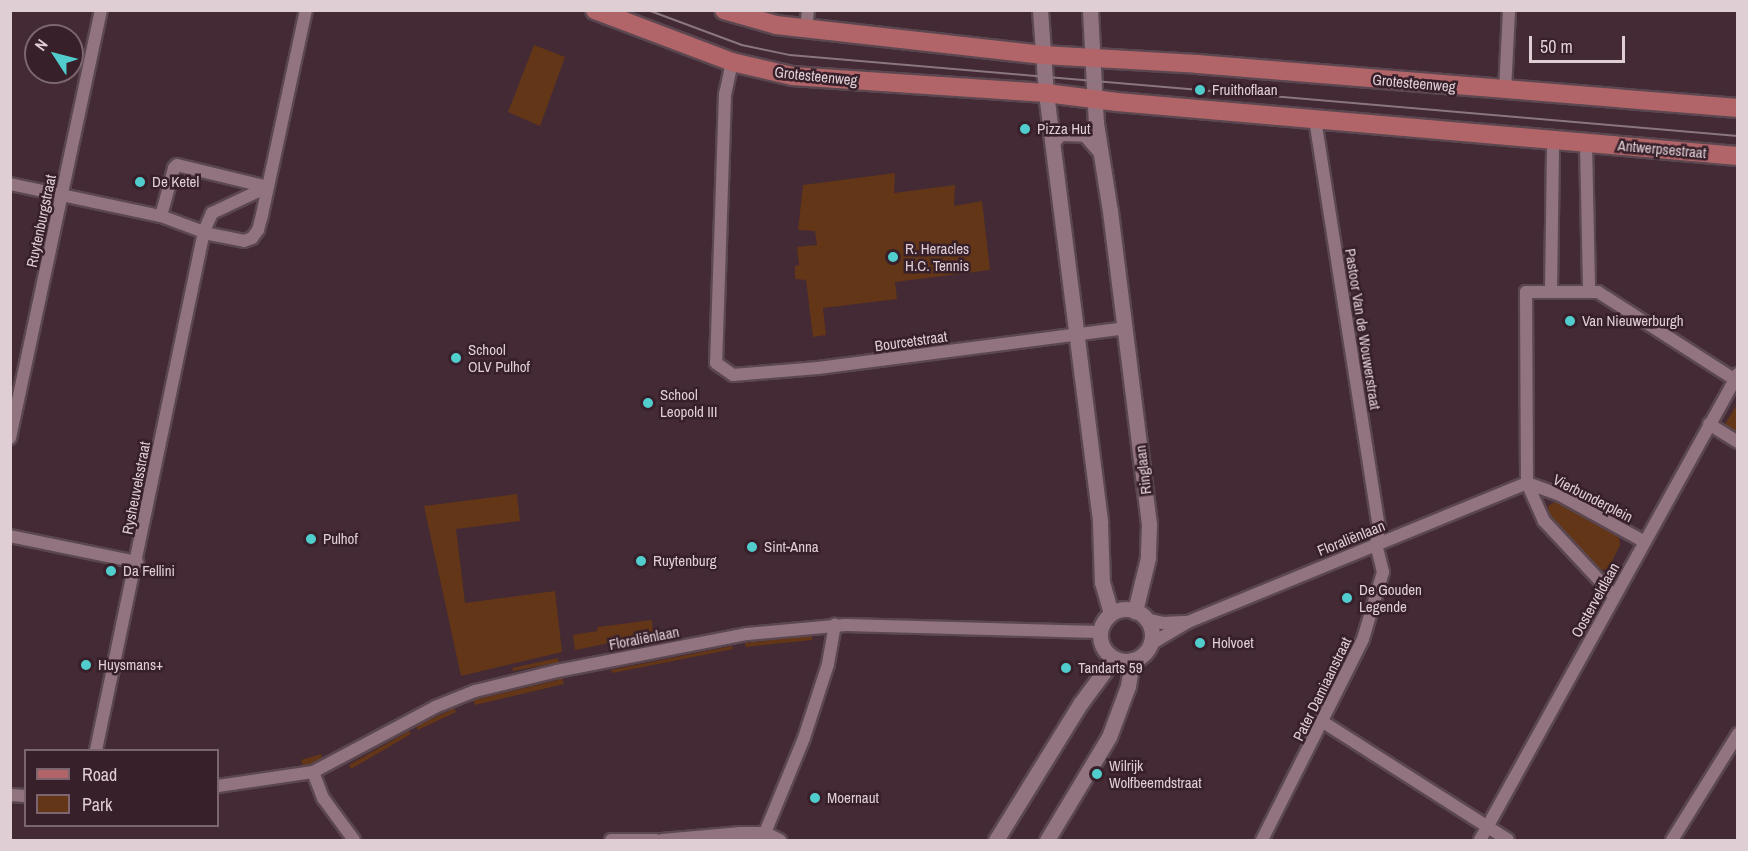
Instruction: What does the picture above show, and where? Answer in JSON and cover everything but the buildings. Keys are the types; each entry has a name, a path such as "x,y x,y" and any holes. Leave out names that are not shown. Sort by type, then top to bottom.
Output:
{"main road":[{"name":"Grotesteenweg","path":"595,10 732,62 792,76 1046,93 1093,99"},
{"path":"724,10 754,21 806,29 1043,55"},
{"name":"Grotesteenweg","path":"1043,55 1197,64 1737,108"},
{"path":"1093,99 1554,142 1586,143"},
{"name":"Antwerpsestraat","path":"1586,143 1737,156"}],"street":[{"name":"Ruytenburgstraat","path":"10,438 102,10"},
{"path":"10,184 161,216 204,231 244,241 252,238 258,231 306,10"},
{"path":"806,29 808,10"},
{"path":"1040,10 1046,93 1100,523 1102,582 1111,613"},
{"path":"1089,10 1091,59"},
{"path":"1504,90 1509,10"},
{"name":"Ringlaan","path":"1091,59 1093,99 1126,328 1149,525 1148,558 1141,615 1152,632 1149,645"},
{"name":"Bourcetstraat","path":"732,62 725,94 716,363 733,375 749,374 823,368 1076,334"},
{"name":"Pastoor Van de Wouwerstraat","path":"1315,118 1379,528 1376,544"},
{"path":"1053,144 1062,135 1085,136 1100,153"},
{"path":"1551,292 1554,142"},
{"path":"1586,143 1589,291"},
{"path":"161,216 174,168 177,165 267,187"},
{"path":"204,231 212,213 267,187"},
{"name":"Rysheuvelsstraat","path":"96,749 137,562 204,231"},
{"path":"1527,483 1526,292 1598,292 1734,384"},
{"path":"1076,334 1126,328"},
{"name":"Oosterveldlaan","path":"1480,840 1709,424 1734,384"},
{"path":"1709,424 1737,442"},
{"name":"Floraliënlaan","path":"1149,645 1188,621 1527,483"},
{"name":"Vierbunderplein","path":"1527,483 1560,495 1645,542"},
{"name":"Vierbunderplein","path":"1527,483 1544,521 1614,596"},
{"path":"10,536 137,562"},
{"name":"Pater Damiaanstraat","path":"1262,840 1363,639 1383,572 1376,544"},
{"path":"1141,615 1127,609 1111,613 1099,632 1104,650 1114,658 1132,660 1141,656 1149,645"},
{"name":"Floraliënlaan","path":"1141,615 1164,623 1188,621"},
{"path":"764,837 804,738 828,664 835,625"},
{"name":"Floraliënlaan","path":"219,786 314,771 435,707 484,688 747,634 835,625 1099,632"},
{"path":"996,840 1080,704 1114,658"},
{"path":"1047,840 1109,737 1128,686 1132,660"},
{"path":"1323,722 1508,840"},
{"path":"1672,840 1737,734"},
{"path":"314,771 323,798 354,840"},
{"path":"662,840 764,837 780,840"},
{"path":"611,840 656,840"}],"green space":[{"path":"534,45 565,57 540,126 508,112"},
{"name":"R. Heracles H.C. Tennis","path":"895,173 894,193 955,185 954,206 982,201 990,270 895,282 897,299 823,308 826,335 813,337 806,280 795,279 795,266 799,265 797,247 817,245 815,231 798,230 803,185"},
{"path":"1737,406 1737,433 1725,424"},
{"path":"517,494 520,521 456,529 465,603 555,591 562,652 461,676 424,506"},
{"path":"1555,502 1619,536 1620,545 1608,569 1599,570 1549,515 1548,506"},
{"path":"652,620 653,634 575,650 573,635 597,631 598,627"},
{"path":"807,633 812,633 812,640 746,647 745,643 808,636"},
{"path":"732,646 733,649 643,667 612,673 611,670"},
{"path":"558,658 559,666 555,663 513,671 512,668"},
{"path":"562,676 564,684 475,705 473,698 478,699 558,680 558,677"},
{"path":"453,705 456,712 418,730 416,726 451,710 449,707"},
{"path":"409,731 411,734 351,769 349,765"},
{"path":"321,754 323,761 304,768 301,760"}],"tram line":[{"path":"648,10 742,45 790,55 1738,136"}],"place":[{"name":"Fruithoflaan","path":"1200,90"},
{"name":"Pizza Hut","path":"1025,129"},
{"name":"De Ketel","path":"140,182"},
{"name":"R. Heracles H.C. Tennis","path":"893,257"},
{"name":"Van Nieuwerburgh","path":"1570,321"},
{"name":"School OLV Pulhof","path":"456,358"},
{"name":"School Leopold III","path":"648,403"},
{"name":"Pulhof","path":"311,539"},
{"name":"Sint-Anna","path":"752,547"},
{"name":"Ruytenburg","path":"641,561"},
{"name":"Da Fellini","path":"111,571"},
{"name":"De Gouden Legende","path":"1347,598"},
{"name":"Holvoet","path":"1200,643"},
{"name":"Huysmans+","path":"86,665"},
{"name":"Tandarts 59","path":"1066,668"},
{"name":"Wilrijk Wolfbeemdstraat","path":"1097,774"},
{"name":"Moernaut","path":"815,798"}]}
